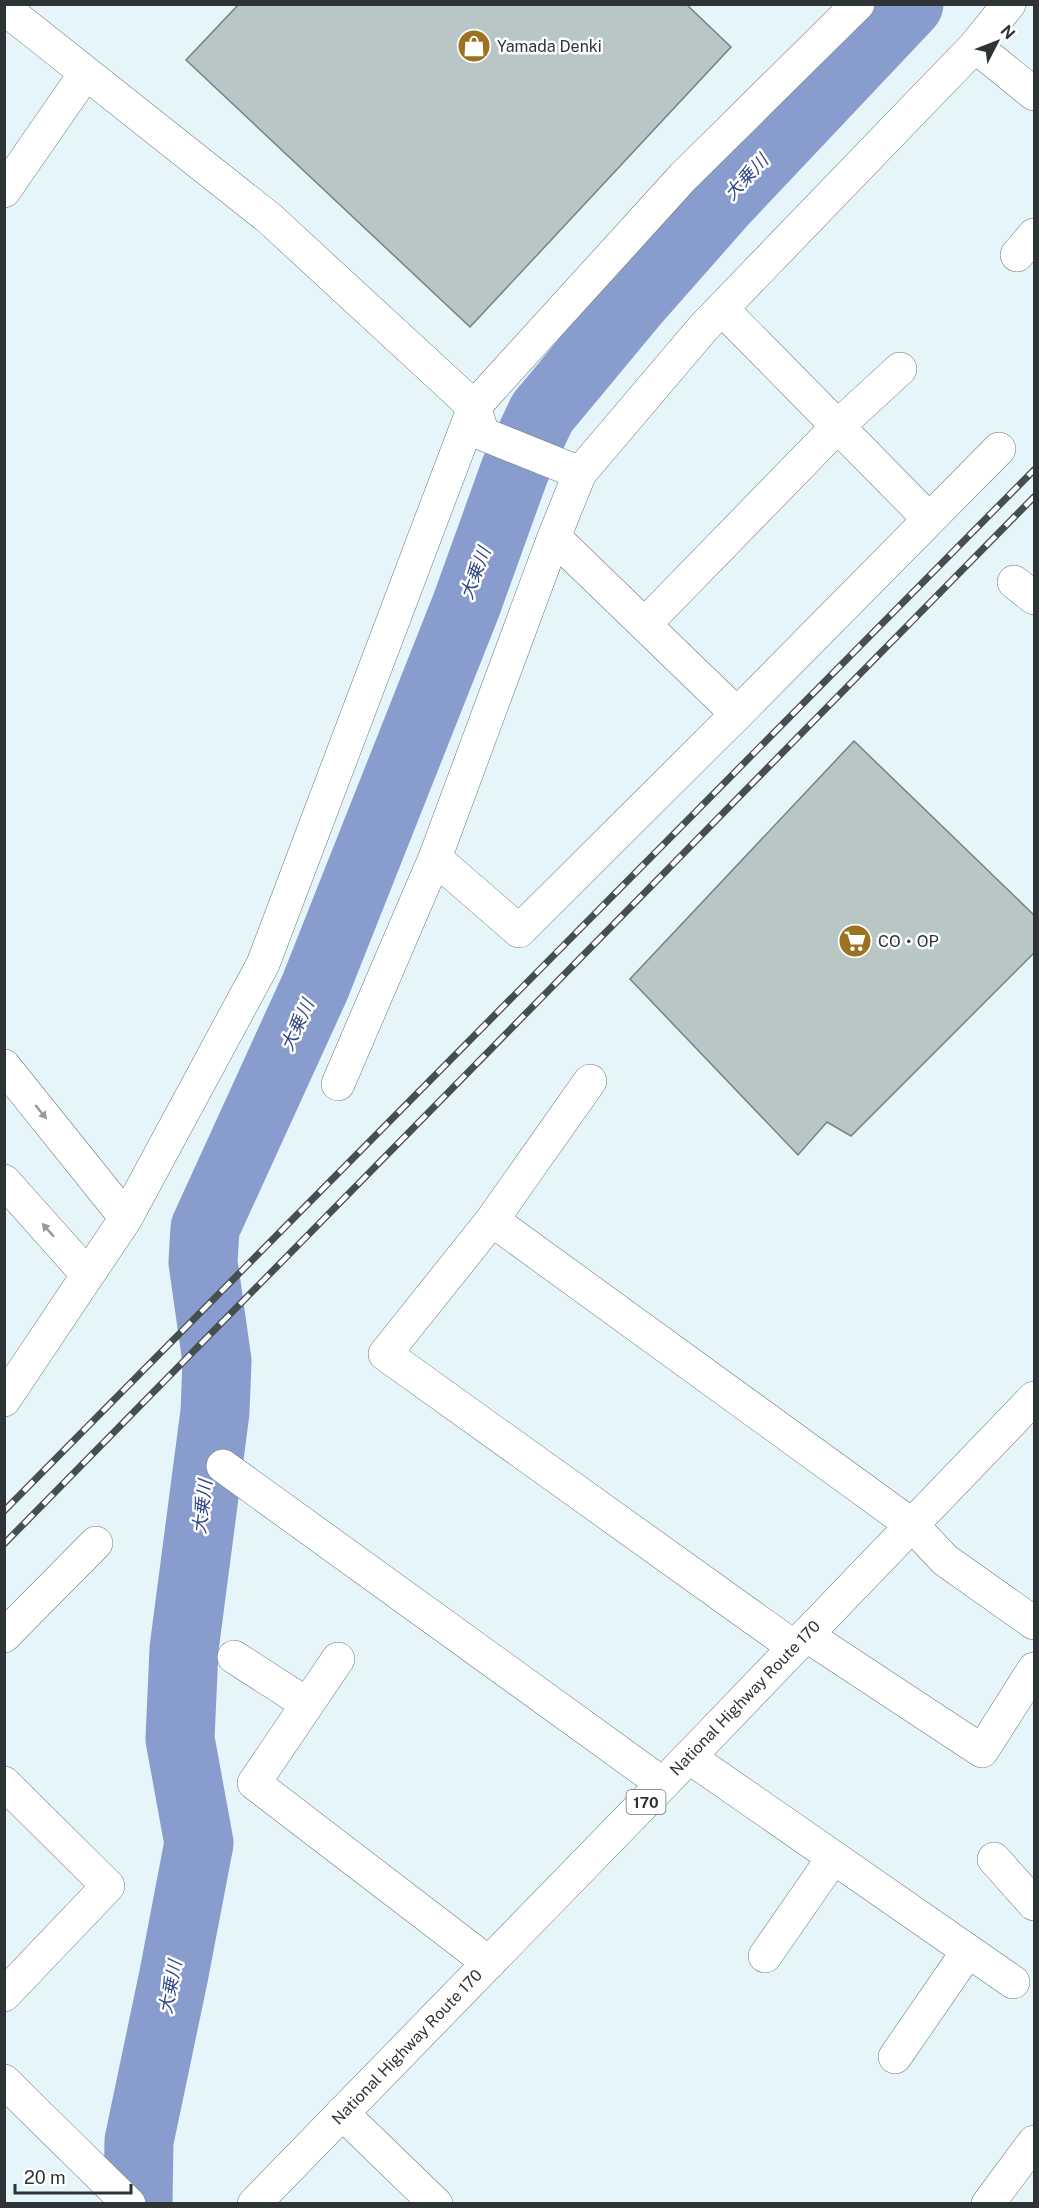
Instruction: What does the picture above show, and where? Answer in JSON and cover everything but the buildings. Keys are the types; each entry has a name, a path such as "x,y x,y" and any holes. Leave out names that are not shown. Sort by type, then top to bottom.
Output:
{"main road":[{"path":"4,1400 126,1218 263,964 479,421 683,177 858,4"},
{"path":"338,1084 435,858 554,537 570,469 975,46 1009,4"},
{"path":"4,8 269,218 479,421 570,469"},
{"path":"975,46 1035,94"},
{"path":"4,191 85,74"},
{"path":"723,309 928,518"},
{"path":"645,624 838,426 900,369"},
{"path":"435,858 519,930 999,449"},
{"path":"554,537 737,714"},
{"path":"4,1066 126,1218"},
{"path":"590,1081 492,1220 386,1354 800,1641 982,1751 1035,1669"},
{"path":"4,1181 87,1274"},
{"path":"492,1220 912,1525 945,1560 1035,1623"},
{"name":"National Highway Route 170","path":"254,2204 690,1757 1035,1398"},
{"path":"223,1466 663,1784"},
{"path":"4,1636 96,1543"},
{"path":"234,1657 307,1704"},
{"path":"338,1659 255,1783 489,1963"},
{"path":"690,1757 1013,1982"},
{"path":"4,1783 108,1886 4,1995"},
{"path":"765,1956 833,1858"},
{"path":"994,1859 1035,1904"},
{"path":"895,2057 968,1951"},
{"path":"4,2081 129,2204"},
{"path":"342,2113 436,2204"},
{"path":"988,2204 1035,2142"}],"waterway":[{"name":"大乗川","path":"138,2204 139,2141 199,1843 180,1739 184,1649 215,1412 217,1361 203,1262 205,1228 315,987 466,606 515,470 542,413 635,301 724,200 909,4"}],"railway":[{"path":"4,1511 1034,470"},
{"path":"4,1544 1034,497"}],"place":[{"name":"Yamada Denki","path":"474,46"},
{"name":"CO・OP","path":"855,941"}]}
